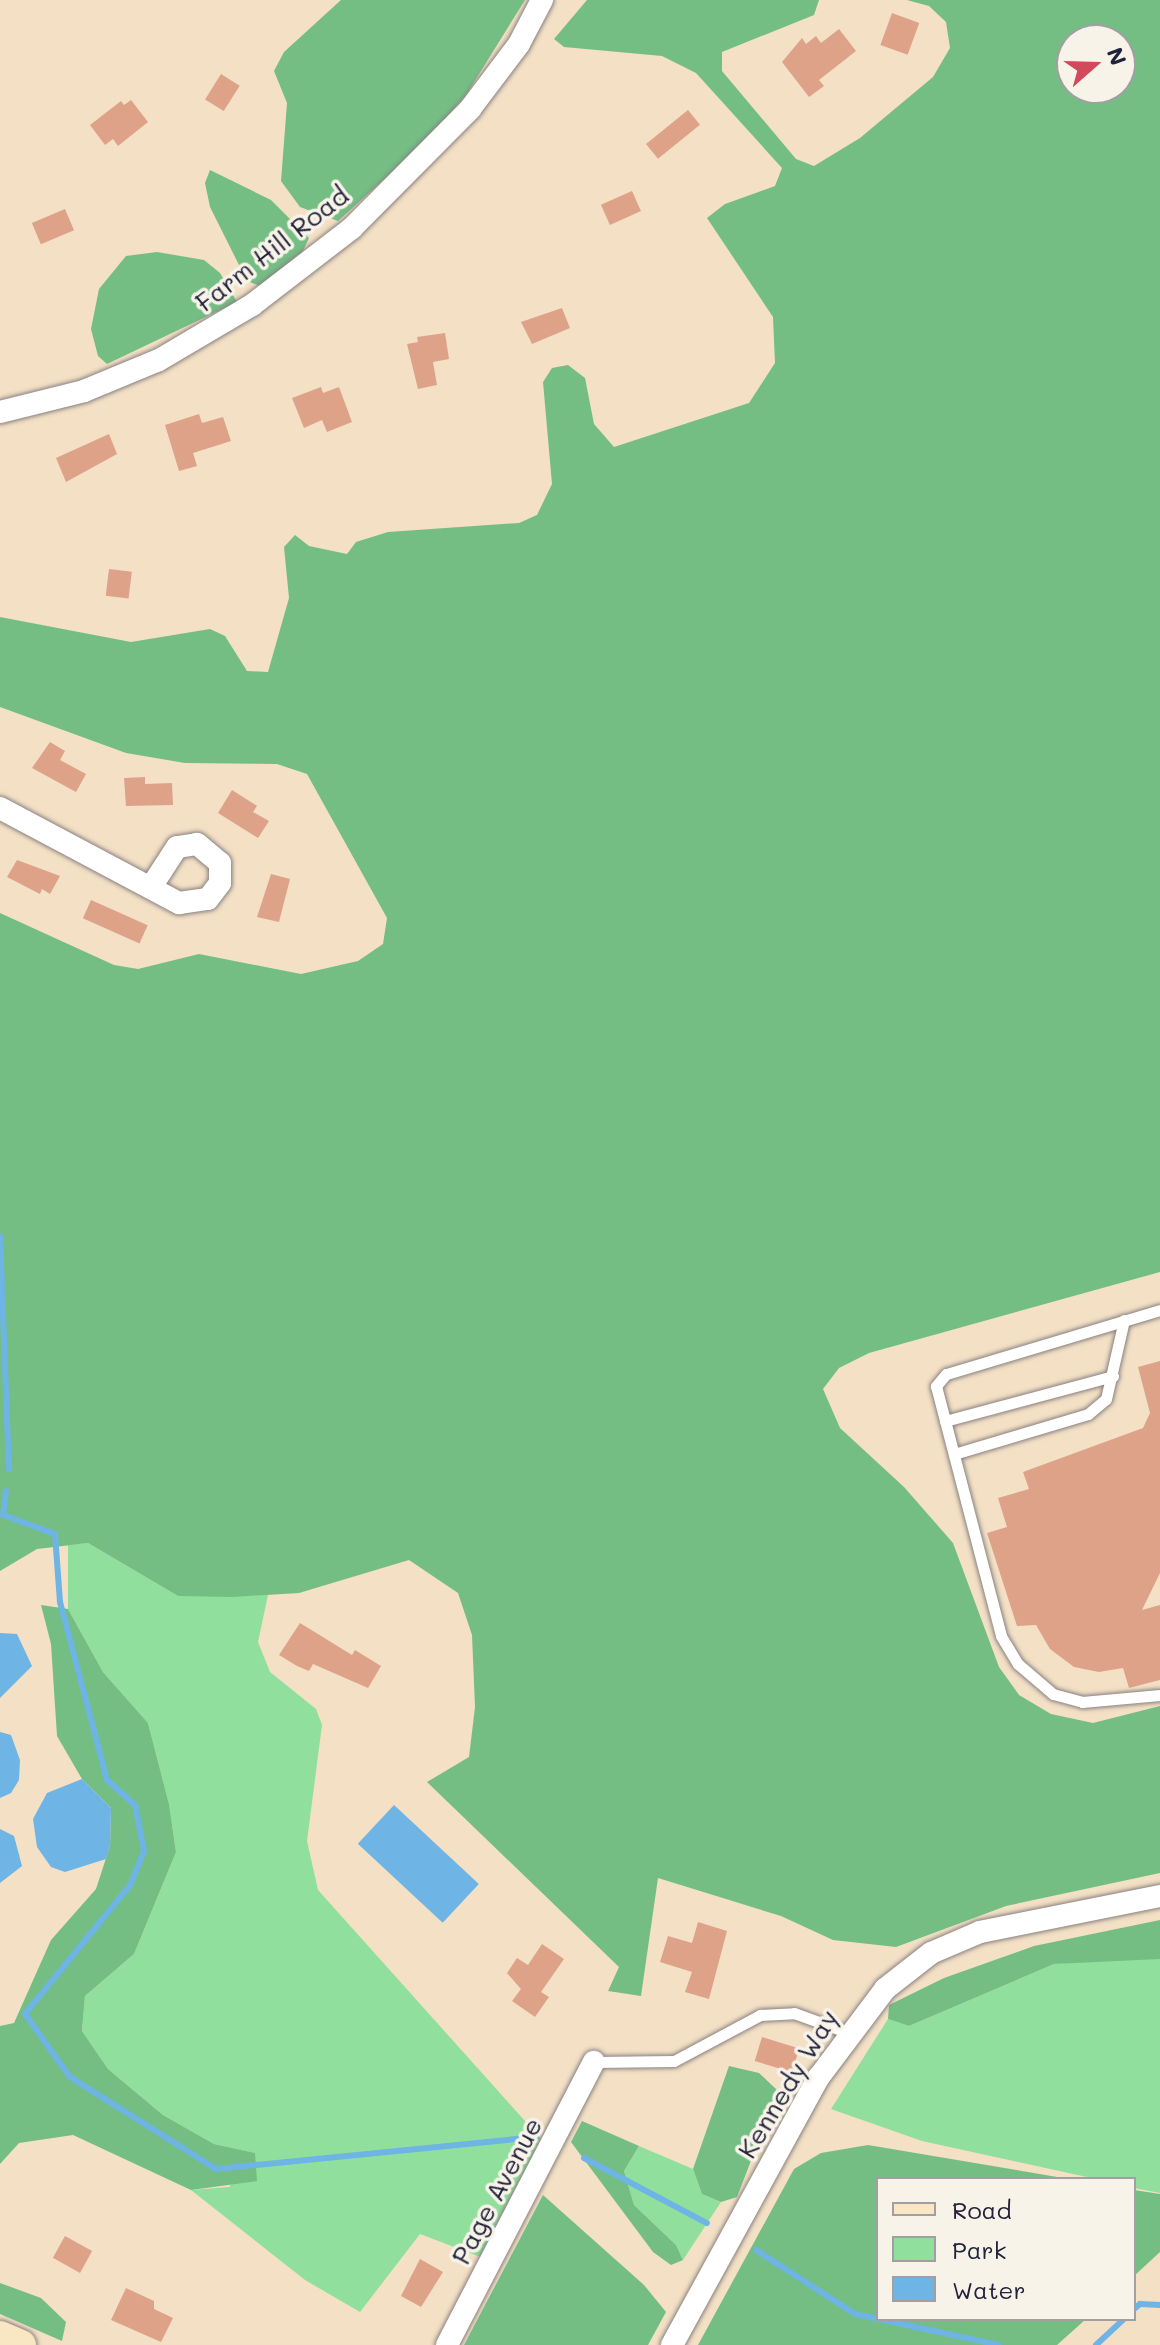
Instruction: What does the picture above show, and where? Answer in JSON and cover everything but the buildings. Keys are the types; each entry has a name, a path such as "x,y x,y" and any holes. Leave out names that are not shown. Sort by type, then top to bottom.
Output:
{"main road":[{"path":"0,2336 21,2345"}],"street":[{"name":"Farm Hill Road","path":"0,412 84,391 159,360 252,305 352,228 470,109 519,44 542,0"},
{"path":"0,808 151,887"},
{"name":"Kennedy Way","path":"672,2345 819,2077 849,2033 897,1980 931,1953 980,1932 1160,1896"},
{"name":"Page Avenue","path":"447,2345 594,2062"}],"lane":[{"path":"1160,1310 946,1374 936,1386 1001,1636 1018,1664 1053,1694 1082,1702 1160,1695"},
{"path":"954,1454 1088,1414 1106,1399 1124,1320"},
{"path":"945,1421 1113,1376"},
{"path":"594,2062 674,2061 760,2015 794,2013 849,2033"}],"green space":[{"path":"341,0 525,0 466,95 425,142 338,221 300,207 281,181 287,103 274,71 284,52"},
{"path":"587,0 819,0 814,15 722,52 722,71 796,159 814,166 860,138 933,77 950,48 946,22 929,6 907,0 1160,0 1160,1272 869,1353 839,1368 823,1389 840,1428 904,1487 953,1543 999,1667 1019,1695 1051,1714 1093,1723 1160,1706 1160,1873 1006,1906 896,1947 833,1940 781,1916 658,1878 641,1996 608,1991 619,1967 427,1782 469,1757 475,1707 472,1635 458,1593 409,1560 299,1593 232,1597 178,1596 88,1543 37,1549 0,1571 0,913 114,965 138,969 199,954 301,974 358,961 383,944 387,918 307,774 277,764 185,763 126,753 0,707 0,617 131,642 210,629 225,636 247,671 268,672 289,598 284,547 295,535 309,546 347,554 356,542 388,532 519,523 537,515 552,484 543,382 552,368 568,365 585,378 594,424 614,447 749,403 775,363 773,317 707,218 725,204 775,186 782,168 696,73 662,56 564,47 554,39"},
{"path":"210,170 271,200 309,238 303,251 260,286 247,281 210,207 205,183"},
{"path":"157,252 204,260 220,273 237,302 107,364 98,356 91,329 99,289 126,256"},
{"path":"88,1543 178,1596 268,1595 258,1642 270,1672 316,1709 322,1725 307,1841 318,1890 542,2140 483,2258 420,2234 360,2312 305,2280 191,2190 229,2187 254,2153 214,2144 163,2115 108,2069 82,2031 85,1996 134,1954 176,1852 169,1804 148,1723 103,1672 68,1609 68,1545"},
{"path":"41,1605 68,1609 103,1672 148,1723 169,1804 176,1852 134,1954 85,1996 82,2031 108,2069 163,2115 214,2144 255,2153 257,2181 191,2190 73,2135 19,2143 0,2164 0,2026 14,2023 51,1940 96,1889 110,1846 111,1808 82,1779 57,1736 51,1644"},
{"path":"1160,1920 1160,1959 1054,1964 909,2026 888,2019 889,2005 944,1978 1034,1946"},
{"path":"1114,1958 1160,1959 1160,2193 1136,2188 1136,2177 1087,2177 922,2141 831,2109 888,2019 909,2026 1054,1964"},
{"path":"729,2066 759,2073 777,2090 780,2110 754,2153 737,2197 721,2202 702,2194 693,2169"},
{"path":"582,2121 639,2146 624,2171 634,2205 676,2245 683,2260 671,2265 653,2252 571,2142"},
{"path":"868,2145 1057,2177 876,2177 876,2321 1084,2321 1057,2345 698,2345 794,2169 821,2153"},
{"path":"639,2146 693,2169 702,2194 721,2202 683,2260 676,2245 634,2205 624,2171"},
{"path":"1136,2190 1160,2194 1160,2252 1136,2274"},
{"path":"543,2195 644,2285 666,2312 648,2345 464,2345"},
{"path":"0,2283 41,2298 66,2322 62,2341 0,2314"}],"water":[{"path":"0,1633 17,1634 32,1666 0,1698"},
{"path":"0,1732 11,1735 20,1760 19,1780 11,1793 0,1798"},
{"path":"82,1779 111,1808 110,1846 106,1859 65,1872 51,1867 37,1847 33,1819 47,1793"},
{"path":"394,1805 479,1884 443,1923 358,1844"},
{"path":"0,1829 14,1836 22,1866 0,1883"}],"waterway":[{"path":"0,1236 9,1469"},
{"path":"6,1491 3,1515 55,1534 60,1602 107,1780 135,1805 144,1851 131,1884 25,2014 70,2077 216,2169 536,2137"},
{"path":"584,2158 707,2223"},
{"path":"756,2250 855,2314 876,2319"},
{"path":"1136,2307 1140,2304 1160,2305"},
{"path":"888,2321 999,2345"},
{"path":"1096,2345 1122,2321"}]}
